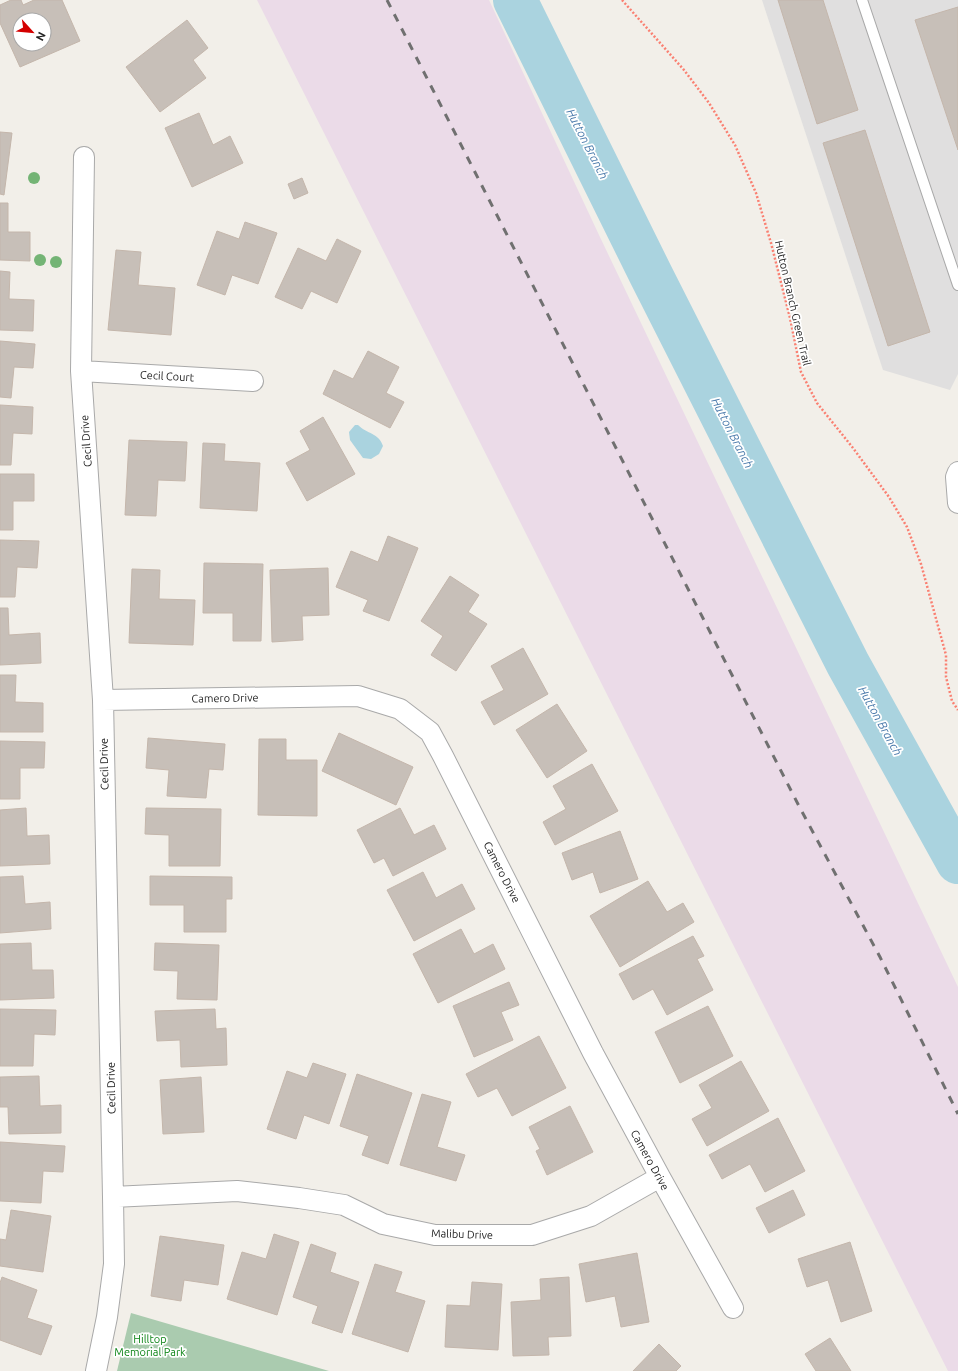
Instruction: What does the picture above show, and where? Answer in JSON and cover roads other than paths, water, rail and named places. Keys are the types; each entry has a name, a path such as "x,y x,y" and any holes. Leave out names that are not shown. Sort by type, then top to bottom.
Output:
{"street":[{"name":"Cecil Drive","path":"84,157 81,372 103,700 114,1264 107,1317 96,1371"},
{"name":"Cecil Court","path":"81,372 253,381"},
{"path":"958,472 956,477 958,503"},
{"name":"Camero Drive","path":"103,700 358,696 400,709 430,732 593,1053 733,1308"},
{"name":"Malibu Drive","path":"113,1197 237,1191 344,1205 383,1224 435,1235 532,1235 591,1216 660,1177"}],"lane":[{"path":"862,0 958,285"}],"water":[{"path":"355,425 358,425 379,438 383,446 379,454 371,459 363,458 350,440 349,432"}],"waterway":[{"name":"Hutton Branch","path":"515,0 651,275 848,664 958,862"}],"railway":[{"path":"387,0 800,808 880,957 958,1114"}],"park label":[{"name":"Hilltop Memorial Park","path":"150,1345"}]}
